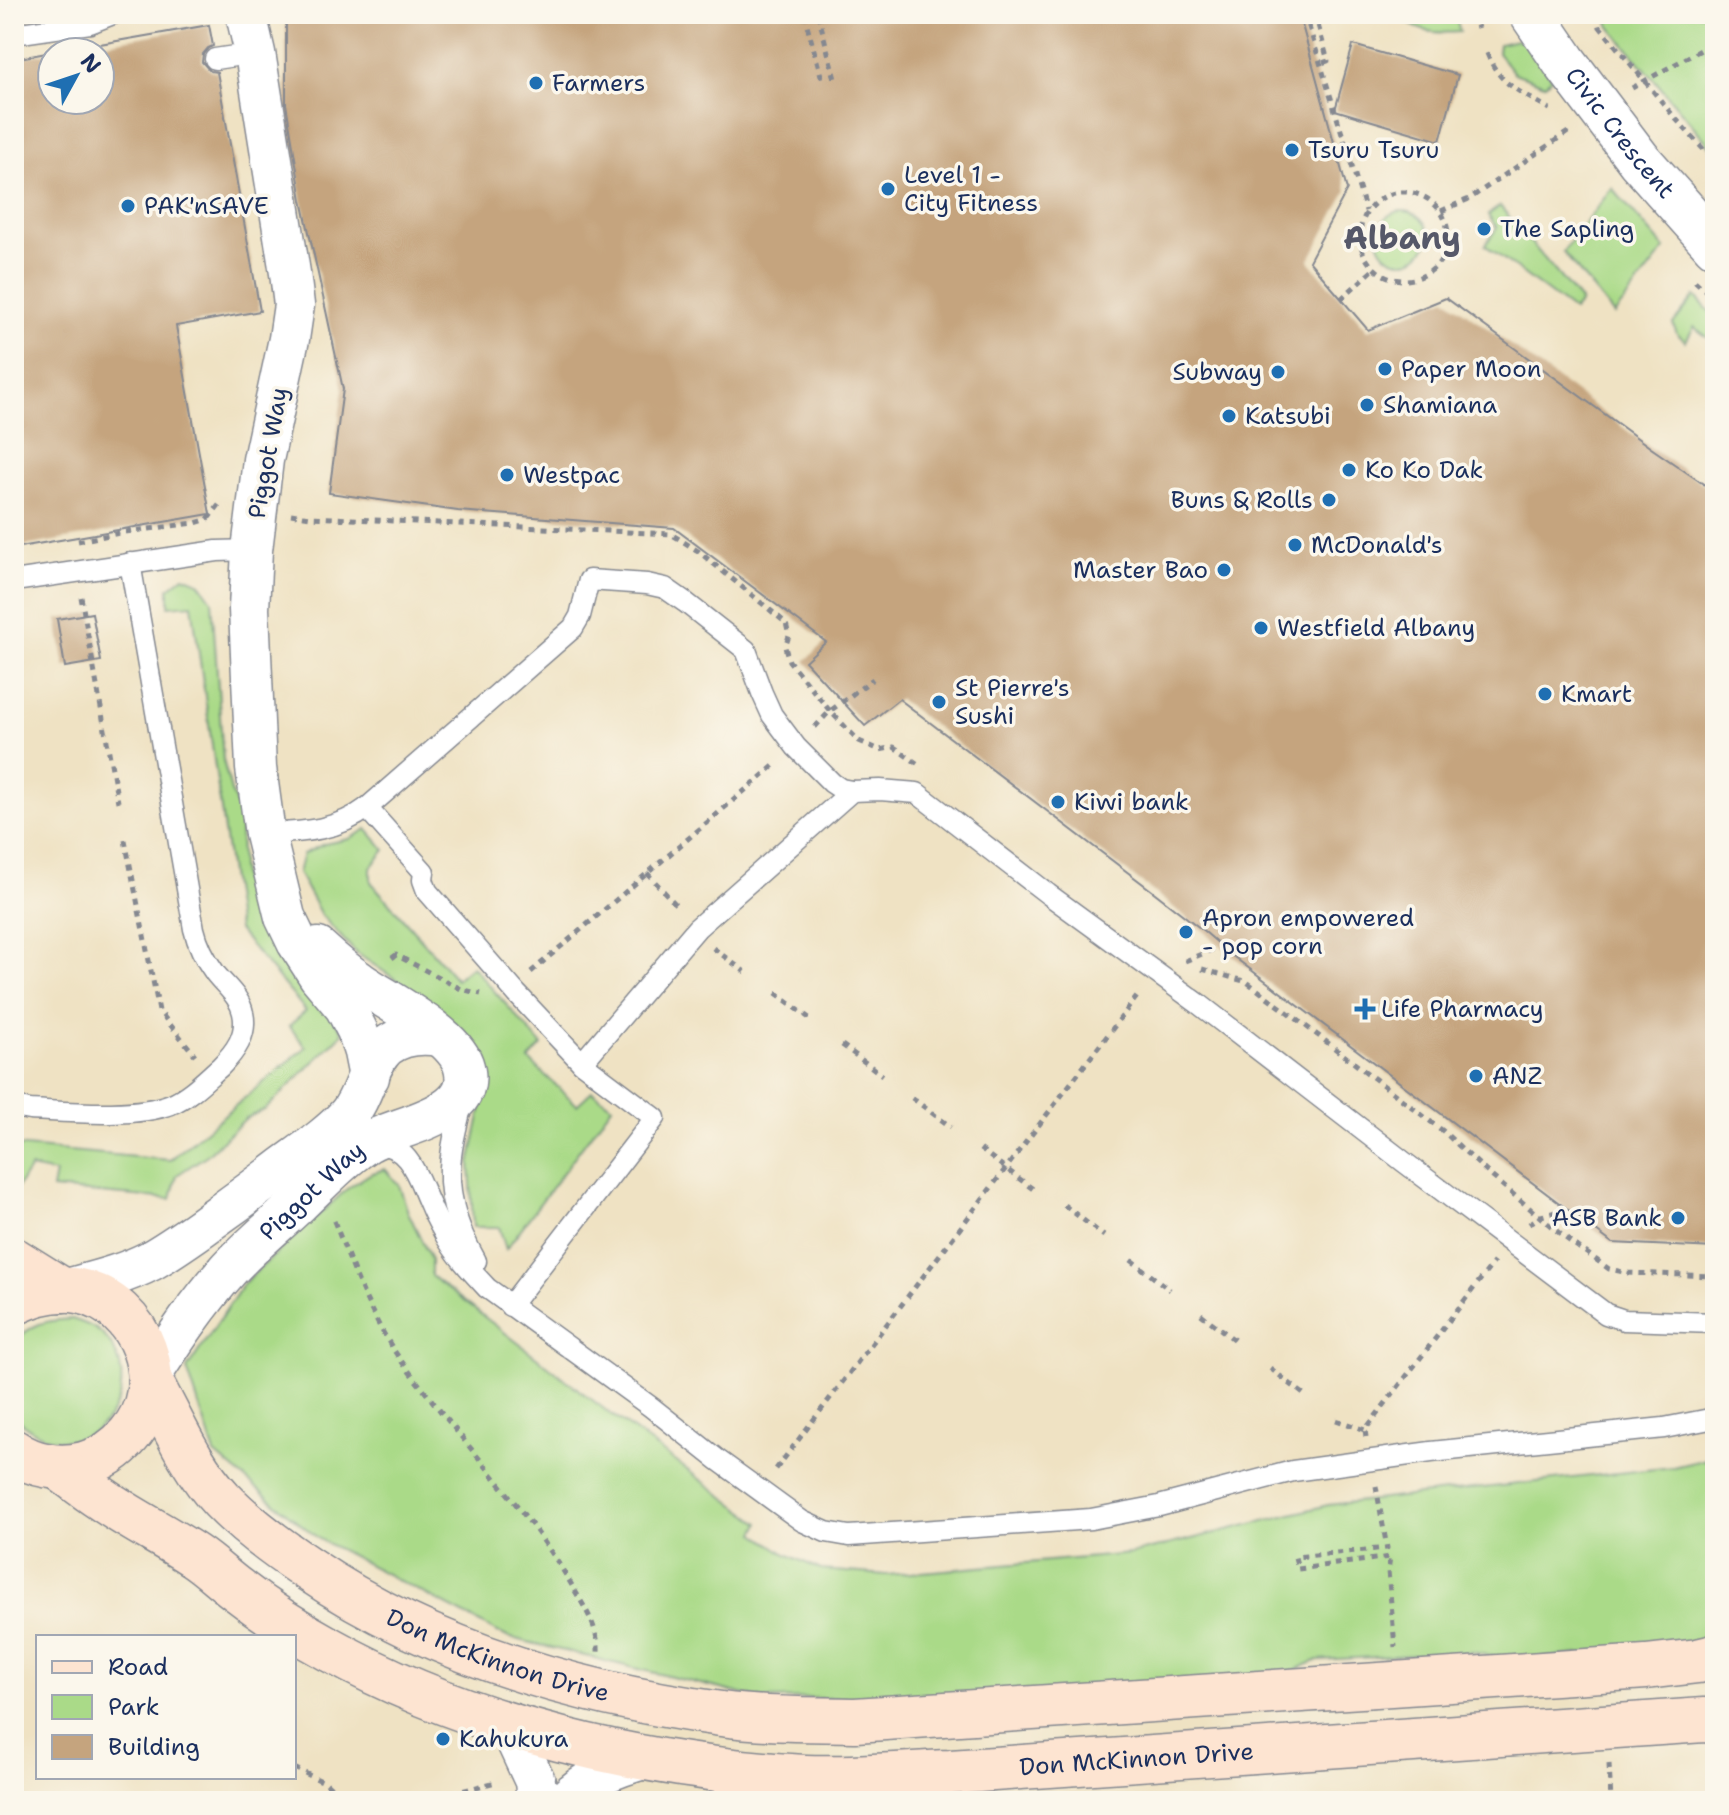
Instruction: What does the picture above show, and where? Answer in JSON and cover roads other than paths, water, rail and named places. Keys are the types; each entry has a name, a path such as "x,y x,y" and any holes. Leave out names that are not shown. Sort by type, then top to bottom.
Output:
{"main road":[{"path":"14,1260 62,1290"},
{"path":"14,1303 45,1291 62,1290"},
{"name":"Don McKinnon Drive","path":"62,1290 96,1297 112,1305 125,1317 144,1346 150,1379 195,1466 252,1529 336,1588 470,1652 561,1682 659,1704 724,1715 855,1720 1646,1667 1715,1657"},
{"path":"14,1452 39,1464 57,1467 76,1466 108,1454 134,1430 148,1398 150,1379"},
{"path":"14,1486 57,1467"},
{"name":"Don McKinnon Drive","path":"57,1467 198,1558 252,1601 329,1649 377,1674 509,1725 620,1754 737,1772 794,1776 966,1771 1715,1721"}],"street":[{"name":"Piggot Way","path":"246,14 255,53 294,305 263,460 252,550 249,609 256,768 265,834 285,917 319,976 345,1007 357,1030 369,1077"},
{"name":"Civic Crescent","path":"1532,14 1639,160 1704,262"},
{"name":"Piggot Way","path":"150,1379 192,1316 228,1270 341,1162 385,1134 445,1110 465,1088 463,1064 450,1043 358,981 315,945 279,895"},
{"name":"Piggot Way","path":"62,1290 121,1273 150,1261 176,1245 331,1131 360,1097 376,1059 385,1048 409,1035 440,1036"},
{"path":"509,1725 535,1781 537,1801"},
{"path":"565,1801 591,1779 647,1758"}],"lane":[{"path":"14,34 90,23 113,14"},
{"path":"215,59 255,53"},
{"path":"14,581 217,551 252,550"},
{"path":"14,1104 30,1110 123,1112 147,1111 172,1103 194,1090 227,1060 240,1043 244,1029 240,1003 206,961 198,946 130,563"},
{"path":"265,834 337,825 367,808 573,628 580,616 589,580 665,588 746,650 772,715 796,747 832,783 852,791 917,793 1606,1314 1624,1320 1715,1323"},
{"path":"582,1063 697,928 852,791"},
{"path":"367,808 424,872 427,891 517,994 582,1063 655,1118 510,1306"},
{"path":"465,1088 450,1158 451,1192 457,1223 483,1273 510,1306"},
{"path":"368,1143 392,1146 405,1156 415,1169 445,1236 465,1265 487,1288 802,1521 826,1532 849,1536 1091,1519 1159,1506 1293,1471 1431,1452 1664,1428 1715,1418"}],"place":[{"name":"Farmers","path":"536,83"},
{"name":"Tsuru Tsuru","path":"1292,150"},
{"name":"Level 1 - City Fitness","path":"888,189"},
{"name":"PAK'nSAVE","path":"128,206"},
{"name":"The Sapling","path":"1484,229"},
{"name":"Paper Moon","path":"1385,369"},
{"name":"Subway","path":"1278,372"},
{"name":"Shamiana","path":"1367,405"},
{"name":"Katsubi","path":"1229,416"},
{"name":"Ko Ko Dak","path":"1349,470"},
{"name":"Westpac","path":"507,475"},
{"name":"Buns & Rolls","path":"1329,500"},
{"name":"McDonald's","path":"1295,545"},
{"name":"Master Bao","path":"1224,570"},
{"name":"Westfield Albany","path":"1261,628"},
{"name":"Kmart","path":"1545,694"},
{"name":"St Pierre's Sushi","path":"939,702"},
{"name":"Kiwi bank","path":"1058,802"},
{"name":"Apron empowered - pop corn","path":"1186,932"},
{"name":"Life Pharmacy","path":"1365,1009"},
{"name":"ANZ","path":"1476,1076"},
{"name":"ASB Bank","path":"1678,1218"},
{"name":"Kahukura","path":"443,1739"}],"district":[{"name":"Albany","path":"1402,238"}]}
